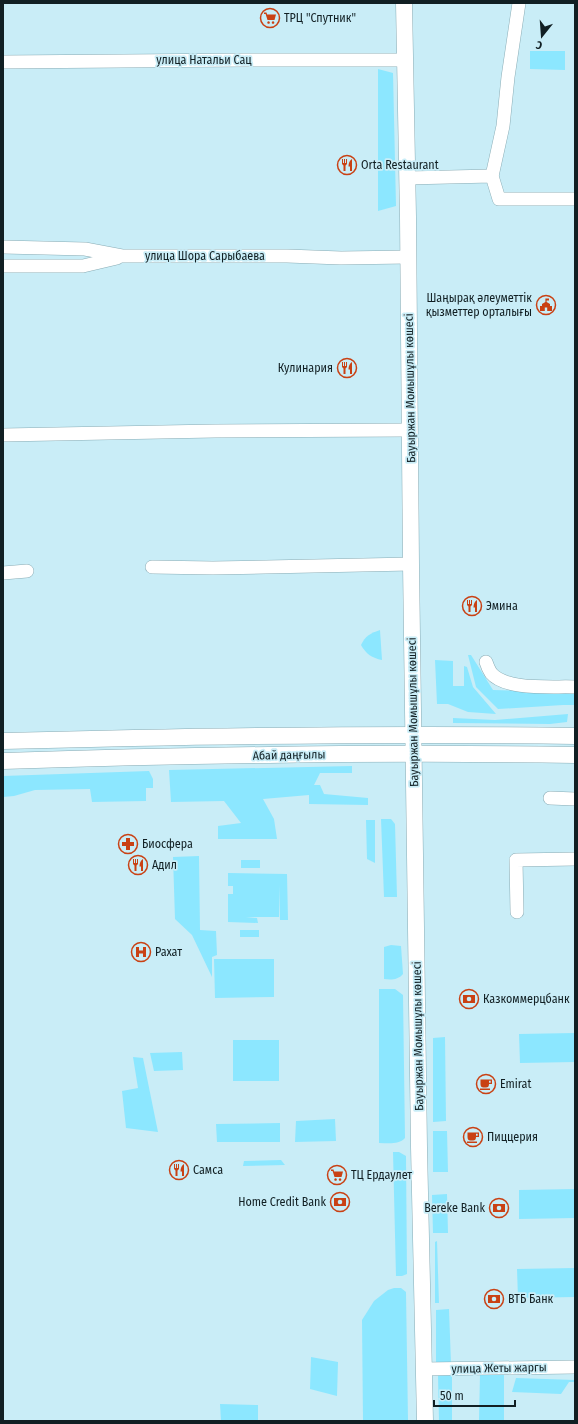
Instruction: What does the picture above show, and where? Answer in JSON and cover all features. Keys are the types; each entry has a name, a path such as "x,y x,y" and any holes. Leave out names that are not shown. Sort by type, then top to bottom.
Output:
{"main road":[{"name":"Бауыржан Момышұлы көшесі","path":"404,3 413,734 424,1421"},
{"name":"Абай даңғылы","path":"3,741 413,734 575,736"},
{"name":"Абай даңғылы","path":"3,761 159,757 414,754 575,755"}],"street":[{"path":"519,3 508,77 503,126 492,176 499,198 575,199"},
{"name":"улица Натальи Сац","path":"3,62 405,60"},
{"path":"407,178 492,176"},
{"name":"улица Шора Сарыбаева","path":"3,248 85,249 122,256 287,256 341,258 408,257"},
{"path":"3,266 83,266 122,256"},
{"path":"3,435 214,431 410,430"},
{"path":"152,567 212,568 411,564"},
{"path":"3,573 27,571"},
{"path":"486,662 492,673 499,679 508,683 520,686 575,687"},
{"path":"550,798 575,799"},
{"path":"518,912 516,860 575,859"},
{"name":"улица Жеты жаргы","path":"424,1369 575,1367"}],"shaded area":[{"path":"530,51 565,51 565,70 530,69"},
{"path":"378,69 393,73 396,206 378,211"},
{"path":"380,630 382,660 370,655 361,645 364,639 369,635"},
{"path":"468,655 471,655 493,690 575,692 575,705 498,709 476,687"},
{"path":"435,660 453,661 453,686 464,686 464,666 467,667 473,687 496,714 468,712 448,704 437,704"},
{"path":"568,714 567,722 550,724 453,723 453,718 495,720"},
{"path":"352,766 352,773 320,773 314,785 320,785 324,794 368,798 368,805 309,804 309,795 263,799 274,819 277,839 218,839 218,826 241,823 224,801 171,802 169,770"},
{"path":"149,771 153,779 153,788 146,788 146,801 92,802 90,789 35,790 14,796 3,797 3,776"},
{"path":"381,819 391,819 395,824 397,897 384,897"},
{"path":"366,820 375,820 375,863 367,859"},
{"path":"199,856 200,930 216,931 217,955 212,957 212,977 192,935 175,919 173,857"},
{"path":"241,860 260,860 260,868 241,868"},
{"path":"228,873 287,874 288,920 280,920 279,885 279,917 246,917 257,918 258,923 228,922 228,894 233,894 233,886 228,886"},
{"path":"240,930 259,930 259,937 240,937"},
{"path":"391,945 401,946 403,974 394,979 384,979 384,947"},
{"path":"214,959 274,959 274,997 215,998"},
{"path":"379,989 395,989 403,995 405,1138 400,1142 393,1143 379,1143"},
{"path":"575,1033 575,1062 520,1063 519,1034"},
{"path":"445,1037 446,1121 433,1122 433,1038"},
{"path":"233,1040 279,1040 279,1081 233,1081"},
{"path":"182,1052 183,1070 154,1071 150,1053"},
{"path":"133,1057 143,1058 158,1132 126,1128 122,1091 138,1088"},
{"path":"335,1119 336,1141 295,1142 296,1121"},
{"path":"280,1123 280,1142 217,1142 216,1124"},
{"path":"433,1131 447,1131 448,1172 433,1172"},
{"path":"393,1152 399,1152 406,1156 407,1274 402,1276 396,1276"},
{"path":"281,1160 285,1165 243,1166 244,1161"},
{"path":"575,1189 575,1218 519,1219 519,1190"},
{"path":"447,1194 448,1233 433,1233 432,1195"},
{"path":"437,1241 439,1303 435,1303 435,1242"},
{"path":"575,1268 575,1297 518,1298 517,1269"},
{"path":"401,1288 406,1292 408,1421 363,1421 362,1320 374,1301 388,1290"},
{"path":"449,1309 451,1364 436,1364 436,1310"},
{"path":"311,1357 338,1362 337,1396 310,1389"},
{"path":"480,1374 504,1374 504,1421 479,1421"},
{"path":"438,1375 452,1375 452,1421 439,1421"},
{"path":"516,1378 575,1380 575,1382 569,1382 561,1394 512,1392"},
{"path":"220,1404 258,1405 258,1421 221,1421"}],"place":[{"name":"ТРЦ \"Спутник\"","path":"270,18"},
{"name":"Orta Restaurant","path":"347,165"},
{"name":"Шаңырақ әлеуметтік қызметтер орталығы","path":"546,305"},
{"name":"Кулинария","path":"347,368"},
{"name":"Эмина","path":"472,606"},
{"name":"Биосфера","path":"128,844"},
{"name":"Адил","path":"138,865"},
{"name":"Рахат","path":"141,952"},
{"name":"Казкоммерцбанк","path":"469,999"},
{"name":"Emirat","path":"486,1084"},
{"name":"Пиццерия","path":"473,1137"},
{"name":"Самса","path":"179,1170"},
{"name":"ТЦ Ердаулет","path":"337,1175"},
{"name":"Home Credit Bank","path":"340,1202"},
{"name":"Bereke Bank","path":"499,1208"},
{"name":"ВТБ Банк","path":"494,1299"}]}
